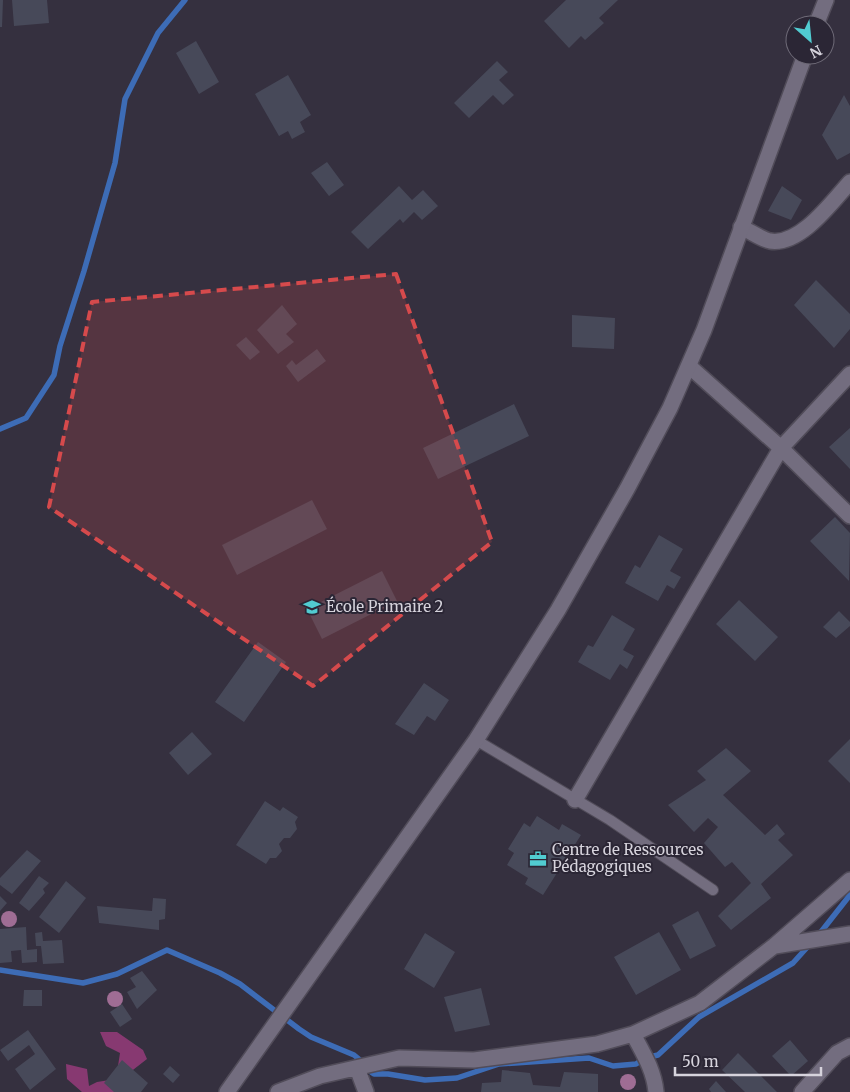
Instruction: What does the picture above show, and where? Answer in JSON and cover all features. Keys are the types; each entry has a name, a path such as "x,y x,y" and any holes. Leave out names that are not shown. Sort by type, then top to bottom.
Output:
{"street":[{"path":"820,15 826,0"},
{"path":"227,1092 476,740 532,654 649,449 689,366 708,320 801,65"},
{"path":"741,227 770,241 788,239 810,225 850,182"},
{"path":"689,366 781,448 850,516"},
{"path":"575,800 781,448 850,374"},
{"path":"278,1092 320,1076 399,1058 484,1058 597,1044 633,1034 700,1003 774,946 850,880"},
{"path":"774,946 850,934"},
{"path":"633,1034 651,1067 655,1079 656,1092"},
{"path":"802,1092 837,1053 850,1046"},
{"path":"356,1068 366,1092"}],"lane":[{"path":"476,740 610,820 713,890"}],"highlighted area":[{"path":"396,274 492,542 313,686 49,507 92,302"}],"shaded area":[{"path":"100,1032 117,1032 143,1050 147,1059 129,1073 132,1092 82,1092 67,1079 66,1064 87,1069 89,1086 97,1082 116,1079 120,1053 106,1046"}],"building":[{"path":"0,0 3,0 2,27 0,27"},
{"path":"12,0 47,0 49,23 14,26"},
{"path":"566,0 618,0 599,18 604,23 585,40 581,36 569,48 544,21"},
{"path":"196,41 219,82 199,94 176,53"},
{"path":"497,61 508,72 499,80 514,95 503,105 493,95 469,118 454,103"},
{"path":"288,75 311,115 300,122 305,132 292,139 288,131 279,136 255,94"},
{"path":"844,95 850,106 850,153 837,160 822,135"},
{"path":"327,162 344,185 329,196 311,173"},
{"path":"399,186 412,200 423,190 438,206 422,220 414,212 403,223 400,219 368,249 351,232"},
{"path":"782,186 802,200 791,220 768,211"},
{"path":"816,280 850,314 850,329 834,348 794,305"},
{"path":"282,305 297,324 286,334 294,342 278,354 257,330"},
{"path":"572,315 615,318 614,349 572,347"},
{"path":"246,337 260,352 250,360 236,345"},
{"path":"317,349 326,361 298,382 286,366 292,360 296,365"},
{"path":"514,404 529,436 438,479 423,448"},
{"path":"850,428 850,469 829,447"},
{"path":"312,500 327,529 237,575 222,545"},
{"path":"835,517 850,533 849,581 810,541"},
{"path":"659,535 683,549 670,571 681,577 674,589 667,585 658,601 625,583 635,565 640,568"},
{"path":"382,571 397,601 322,639 307,609"},
{"path":"739,600 778,637 755,661 716,624"},
{"path":"839,611 850,622 850,626 836,638 823,627"},
{"path":"612,615 635,629 623,650 634,656 627,669 620,664 610,680 578,662 588,645 593,647"},
{"path":"258,642 286,662 244,722 215,702"},
{"path":"424,683 449,700 435,721 427,716 414,735 395,724"},
{"path":"192,732 212,754 188,775 169,753"},
{"path":"850,739 850,783 828,761"},
{"path":"726,748 751,771 723,795 765,835 777,824 785,834 778,840 793,855 761,884 771,898 731,930 718,916 751,883 732,862 725,867 704,843 718,827 708,818 694,832 668,805 706,780 697,771"},
{"path":"265,801 280,811 283,807 298,817 295,822 297,829 290,838 284,838 279,844 282,851 276,858 270,858 266,864 236,845"},
{"name":"Centre de Ressources Pédagogiques","path":"537,816 559,830 562,824 581,835 543,895 525,884 528,878 507,865 514,853 508,849 524,823 530,827"},
{"path":"27,850 41,861 12,894 0,885 0,878"},
{"path":"39,876 49,883 43,889 45,893 29,911 19,903"},
{"path":"66,881 86,898 59,933 39,917"},
{"path":"0,896 7,903 0,911"},
{"path":"153,898 166,899 165,919 159,920 159,930 99,923 97,906 152,911"},
{"path":"698,911 716,946 690,959 672,925"},
{"path":"26,927 27,950 37,949 37,962 22,963 21,950 11,951 12,962 0,963 0,929"},
{"path":"42,932 43,941 62,940 64,963 43,964 41,946 36,946 35,933"},
{"path":"659,932 681,970 636,995 614,957"},
{"path":"425,933 455,952 434,988 404,969"},
{"path":"142,971 157,990 137,1009 127,992 136,987 130,978"},
{"path":"481,988 490,1025 455,1032 444,997"},
{"path":"24,990 42,990 42,1006 23,1006"},
{"path":"122,1004 132,1019 120,1027 110,1012"},
{"path":"28,1030 56,1069 30,1090 15,1069 35,1054 29,1045 8,1061 0,1050"},
{"path":"790,1040 808,1061 791,1076 772,1056"},
{"path":"738,1053 777,1092 745,1092 722,1070"},
{"path":"122,1060 148,1083 141,1092 114,1092 104,1083"},
{"path":"170,1066 180,1075 173,1083 163,1074"},
{"path":"502,1070 530,1073 533,1085 560,1087 564,1072 598,1074 598,1092 481,1092 482,1083 501,1082"},
{"path":"716,1081 726,1092 711,1092 709,1089"}],"waterway":[{"path":"0,429 26,418 54,375 60,346 115,163 125,99 158,33 185,0"},
{"path":"817,937 850,895"},
{"path":"365,1068 374,1074 388,1074 425,1080 457,1078 499,1064 589,1058 613,1066 636,1064 645,1058 658,1055 699,1017 793,963 811,943"},
{"path":"0,970 83,983 117,974 167,950 220,973 240,984 311,1037 354,1055 360,1060"}],"place":[{"name":"École Primaire 2","path":"312,607"},
{"name":"Centre de Ressources Pédagogiques","path":"538,859"}]}
